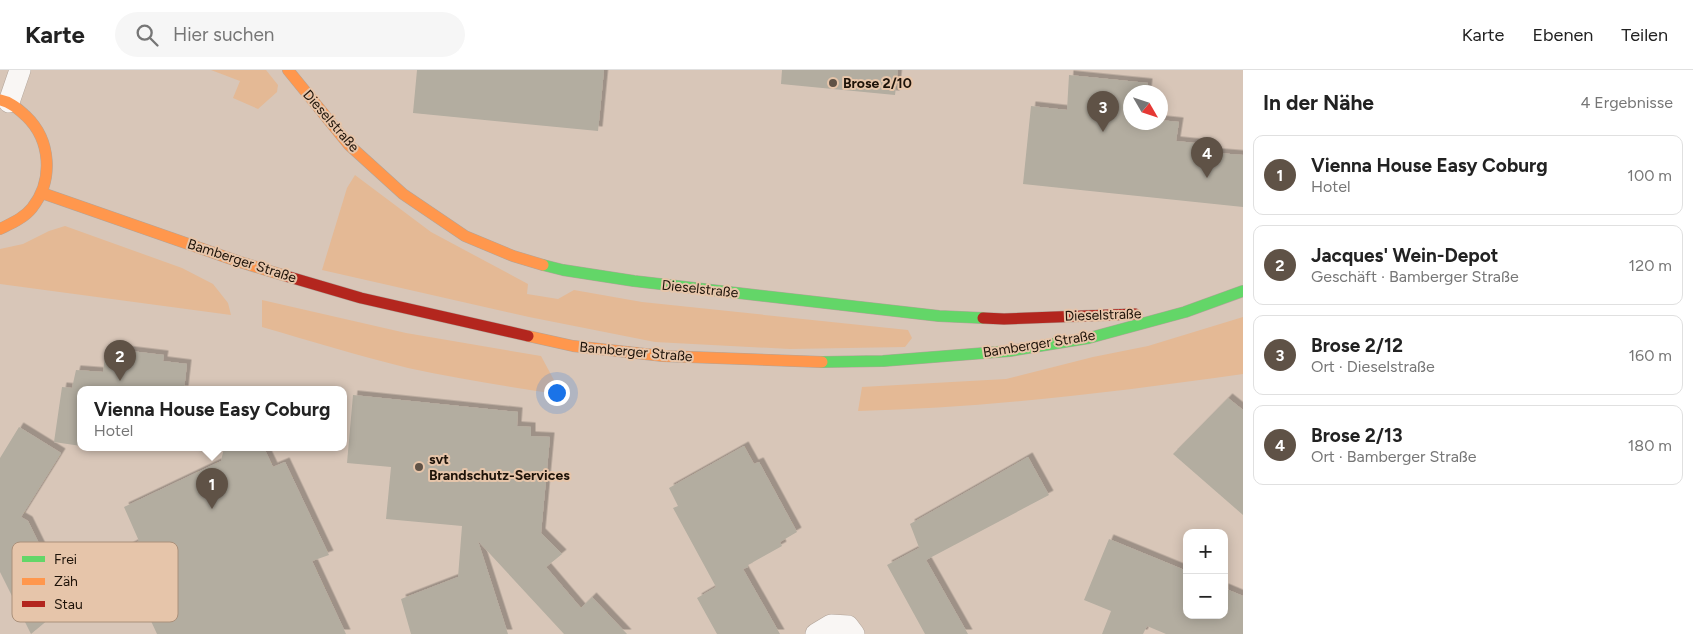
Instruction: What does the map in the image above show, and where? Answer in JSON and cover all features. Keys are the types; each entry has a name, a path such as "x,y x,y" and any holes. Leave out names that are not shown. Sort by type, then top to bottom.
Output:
{"street":[{"path":"0,229 26,215 42,193 49,167 45,140 31,117 4,101 20,70"},
{"name":"Dieselstraße","path":"288,70 349,145 402,194 465,236 512,256 564,270 634,281 939,316 1004,319 1185,312"},
{"name":"Bamberger Straße","path":"42,193 240,262 360,298 573,346 621,352 753,360 829,362 909,359 1018,350 1088,338 1185,312 1243,292"},
{"path":"816,634 831,625 840,625 848,626 854,634"}],"shaded area":[{"path":"211,70 266,70 278,85 277,92 258,109 233,98 240,81"},
{"path":"355,175 431,232 528,284 527,294 558,299 574,290 642,302 908,330 912,338 905,347 790,349 655,342 529,317 322,270 347,188"},
{"path":"65,226 182,268 213,284 228,303 231,315 0,284 0,249 23,244 49,231"},
{"path":"262,300 406,333 541,356 562,395 408,368 262,327"},
{"path":"1243,317 1243,374 1003,403 858,411 862,387 1006,379 1093,357 1148,346"}],"building":[{"path":"417,70 604,70 598,131 413,113"},
{"name":"Brose 2/10","path":"782,70 898,70 895,95 781,84"},
{"path":"1069,75 1148,83 1148,85 1123,85 1123,130 1168,130 1168,121 1179,122 1176,141 1205,144 1205,152 1243,155 1243,207 1023,184 1031,106 1067,110"},
{"path":"106,348 164,355 163,361 187,364 184,386 77,386 77,445 54,442 62,387 72,388 76,370 103,372"},
{"path":"353,395 518,412 517,426 531,427 531,436 550,437 541,533 562,554 546,567 581,608 592,597 627,634 564,634 478,541 508,634 411,634 401,599 458,577 462,526 386,519 391,467 347,463"},
{"path":"1228,398 1243,410 1243,515 1173,454"},
{"path":"19,427 61,453 21,517 28,521 38,542 12,542 12,596 0,572 0,458"},
{"path":"744,446 754,464 759,462 797,532 780,542 782,546 743,569 780,634 717,634 697,598 716,587 673,508 678,506 669,488"},
{"path":"223,451 265,451 273,467 285,462 329,555 312,561 346,634 157,634 151,622 178,622 178,542 137,542 139,541 124,507 221,461"},
{"path":"1028,457 1049,495 926,560 968,634 925,634 887,565 919,548 920,550 910,524"},
{"path":"1109,539 1183,569 1183,619 1228,619 1228,590 1243,596 1243,634 1166,634 1147,626 1143,634 1102,634 1111,611 1084,600"},
{"path":"25,622 45,622 31,634"}],"traffic: fast":[{"path":"543,265 634,281 939,316 983,318"},
{"path":"822,362 883,361 1010,351 1089,338 1185,312 1243,291"}],"traffic: slow":[{"path":"288,70 349,145 403,194 465,236 513,256 543,265"},
{"path":"0,100 8,102 17,108 34,126 41,137 47,160 44,185 32,208 22,217 0,229"},
{"path":"42,193 240,262 286,276"},
{"path":"528,336 573,346 663,356 822,362"}],"traffic: jam":[{"path":"286,276 361,298 528,336"},
{"path":"983,318 1004,319 1135,314"}],"place":[{"name":"Brose 2/10","path":"833,83"},
{"name":"Brose 2/12","path":"1103,132"},
{"name":"Brose 2/13","path":"1207,178"},
{"name":"Jacques' Wein-Depot","path":"120,381"},
{"name":"svt Brandschutz-Services","path":"419,467"},
{"name":"Vienna House Easy Coburg","path":"212,509"}]}
